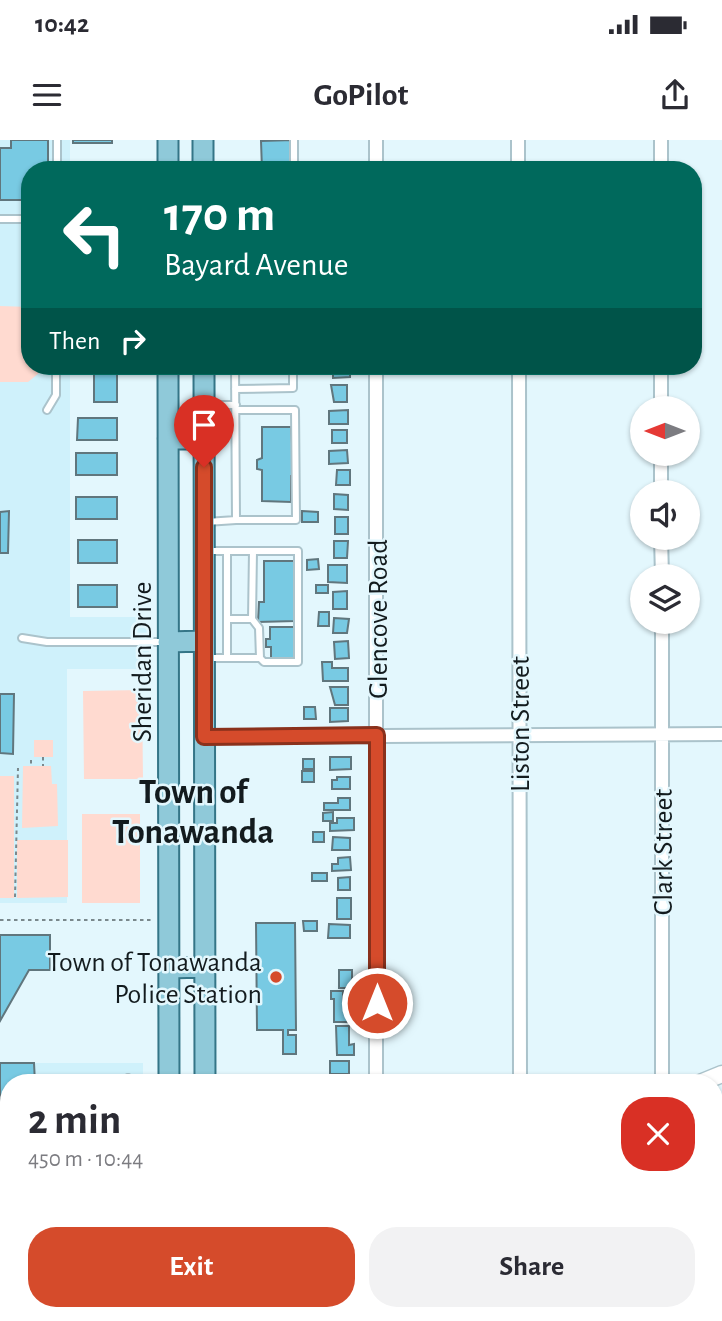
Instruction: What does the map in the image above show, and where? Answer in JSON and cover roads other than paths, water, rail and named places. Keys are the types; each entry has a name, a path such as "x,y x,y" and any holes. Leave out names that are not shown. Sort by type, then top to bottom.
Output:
{"main road":[{"path":"168,140 168,161"},
{"path":"204,140 204,161"},
{"name":"Sheridan Drive","path":"168,375 169,1074"},
{"path":"204,375 205,1074"},
{"path":"168,439 204,439"},
{"path":"168,642 204,650"},
{"path":"169,968 205,967"}],"street":[{"path":"376,140 376,161"},
{"path":"518,140 518,161"},
{"path":"661,140 661,161"},
{"name":"Glencove Road","path":"376,375 376,1074"},
{"name":"Liston Street","path":"519,375 520,1074"},
{"path":"661,375 661,396"},
{"name":"Clark Street","path":"662,634 662,1074"},
{"path":"204,737 722,734"}],"lane":[{"path":"57,140 57,161"},
{"path":"294,140 294,161"},
{"path":"0,219 21,219"},
{"path":"47,410 56,395 56,375"},
{"path":"235,375 236,520"},
{"path":"235,389 293,388 293,375"},
{"path":"204,405 295,410 296,520 204,522"},
{"path":"204,551 298,551 298,662 227,658 204,650"},
{"path":"227,551 227,658"},
{"path":"253,551 252,619 260,628 260,658"},
{"path":"226,619 252,619"},
{"path":"22,638 47,642 168,642"}],"place":[{"name":"Town of Tonawanda Police Station","path":"276,977"}],"district":[{"name":"Town of Tonawanda","path":"193,811"}]}
